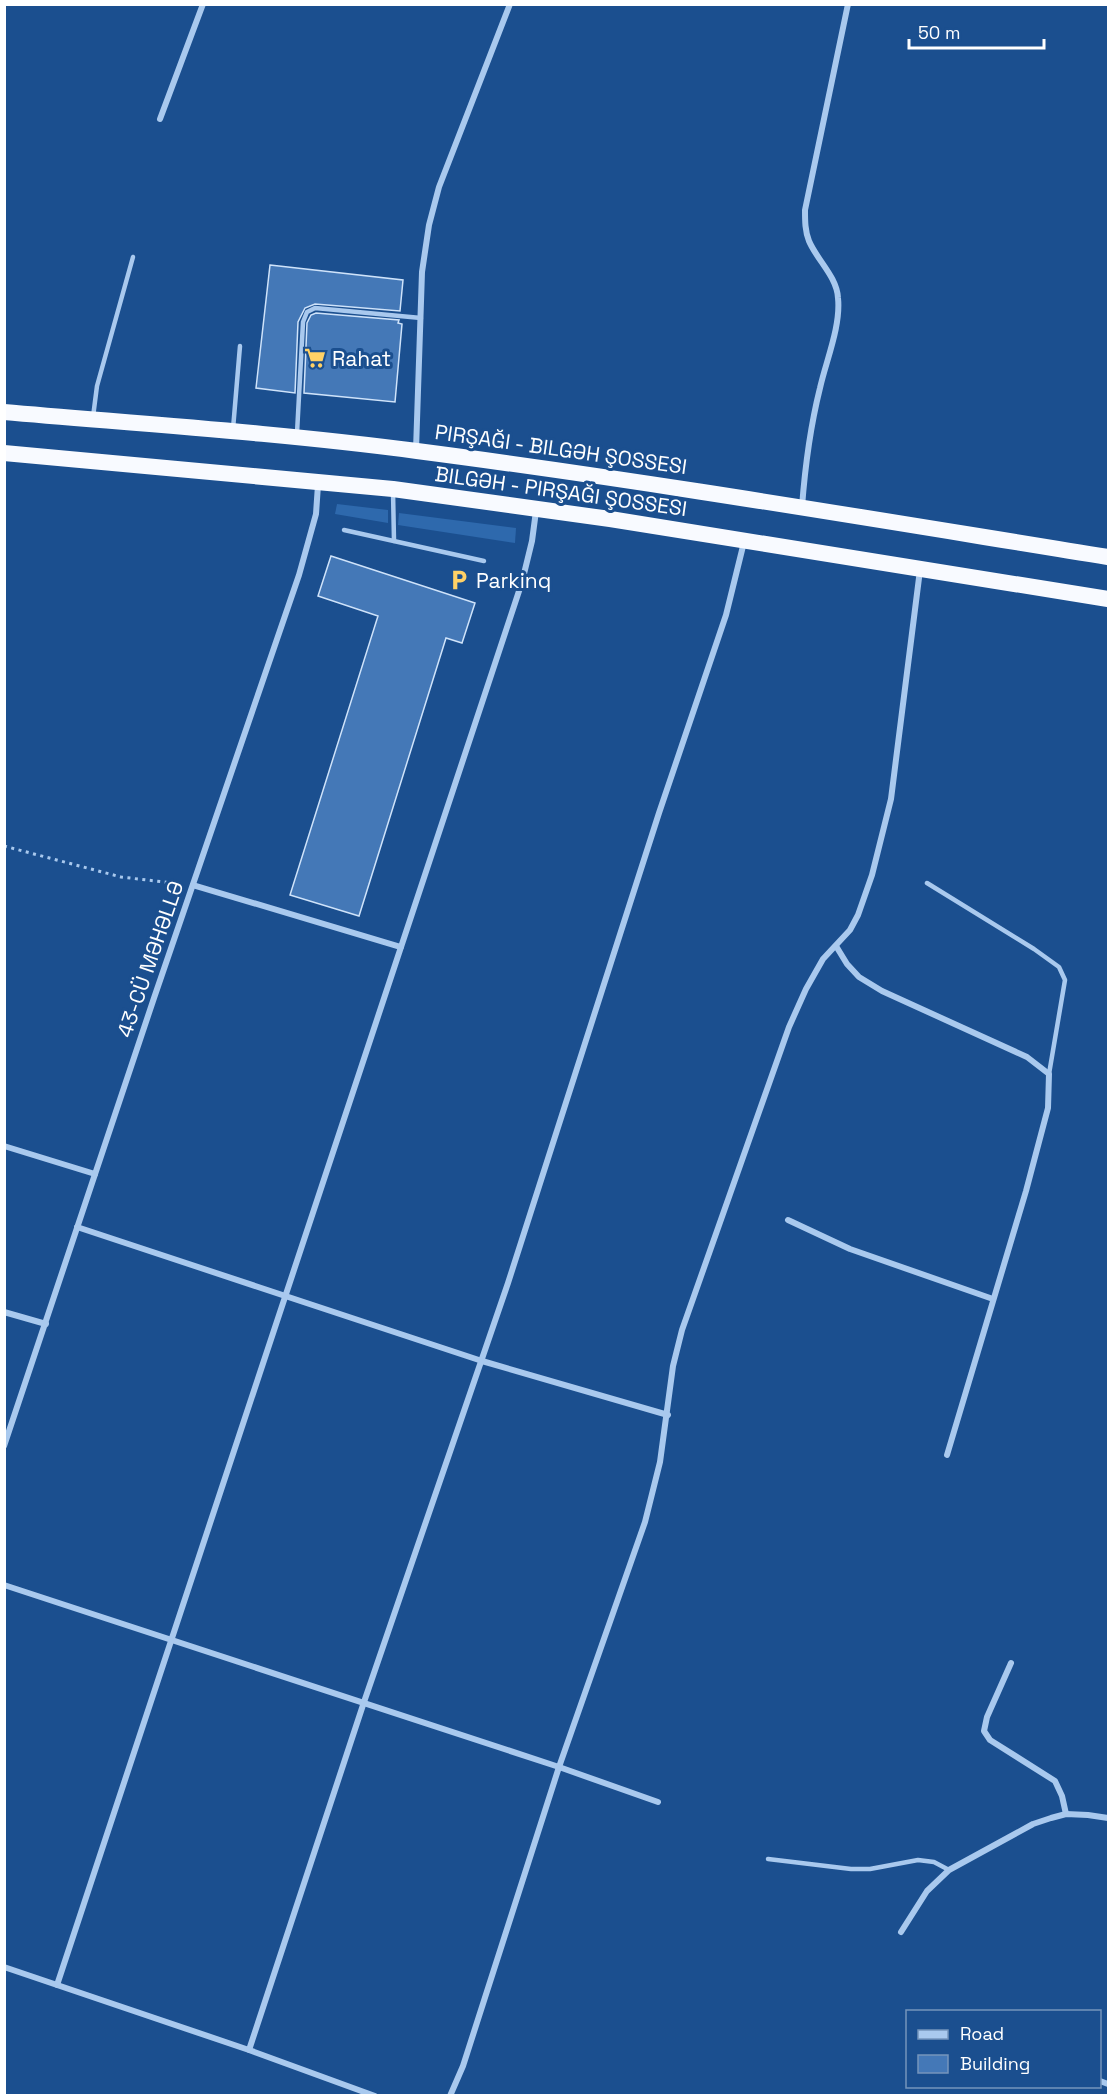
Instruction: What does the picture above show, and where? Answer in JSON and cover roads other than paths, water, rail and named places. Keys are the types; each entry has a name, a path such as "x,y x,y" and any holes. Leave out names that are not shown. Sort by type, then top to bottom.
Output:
{"highway":[{"path":"4,412 416,450 802,507 1108,557"},
{"path":"4,453 393,489 610,519 1108,599"}],"street":[{"path":"160,119 203,4"},
{"path":"416,450 422,272 427,237 439,187 510,4"},
{"path":"802,507 812,422 838,317 839,296 832,279 810,243 805,229 805,210 848,4"},
{"name":"43-CÜ MƏHƏLLƏ","path":"4,1446 310,540 316,514 319,481"},
{"path":"57,1985 170,1638 286,1296 522,582 532,541 536,510"},
{"path":"249,2050 364,1702 482,1361 592,1026 658,813 726,615 744,541"},
{"path":"450,2096 463,2066 559,1767 645,1522 660,1462 673,1366 682,1330 789,1027 823,959 850,930 858,915 872,875 891,799 920,569"},
{"path":"193,885 401,948"},
{"path":"836,946 847,964 859,977 882,991 1027,1057 1048,1074 1048,1108 1026,1191 947,1455"},
{"path":"4,1146 95,1174"},
{"path":"788,1220 850,1249 993,1299"},
{"path":"77,1227 482,1361 668,1415"},
{"path":"4,1312 46,1324"},
{"path":"4,1585 364,1702 658,1802"},
{"path":"1011,1663 987,1717 984,1731 990,1740 1055,1781 1062,1796 1066,1814"},
{"path":"901,1932 927,1891 949,1870 1034,1824 1066,1814 1108,1818"},
{"path":"4,1967 249,2050 375,2096"}],"lane":[{"path":"93,420 97,386 133,258"},
{"path":"297,438 303,322 307,312 315,308 421,318"},
{"path":"233,432 240,346"},
{"path":"393,489 394,541"},
{"path":"344,530 484,561"},
{"path":"927,883 1059,967 1065,980 1048,1074"},
{"path":"768,1859 851,1869 870,1869 918,1860 934,1862 949,1870"}],"place":[{"name":"Rahat","path":"315,358"},
{"name":"Parkinq","path":"459,580"}]}
